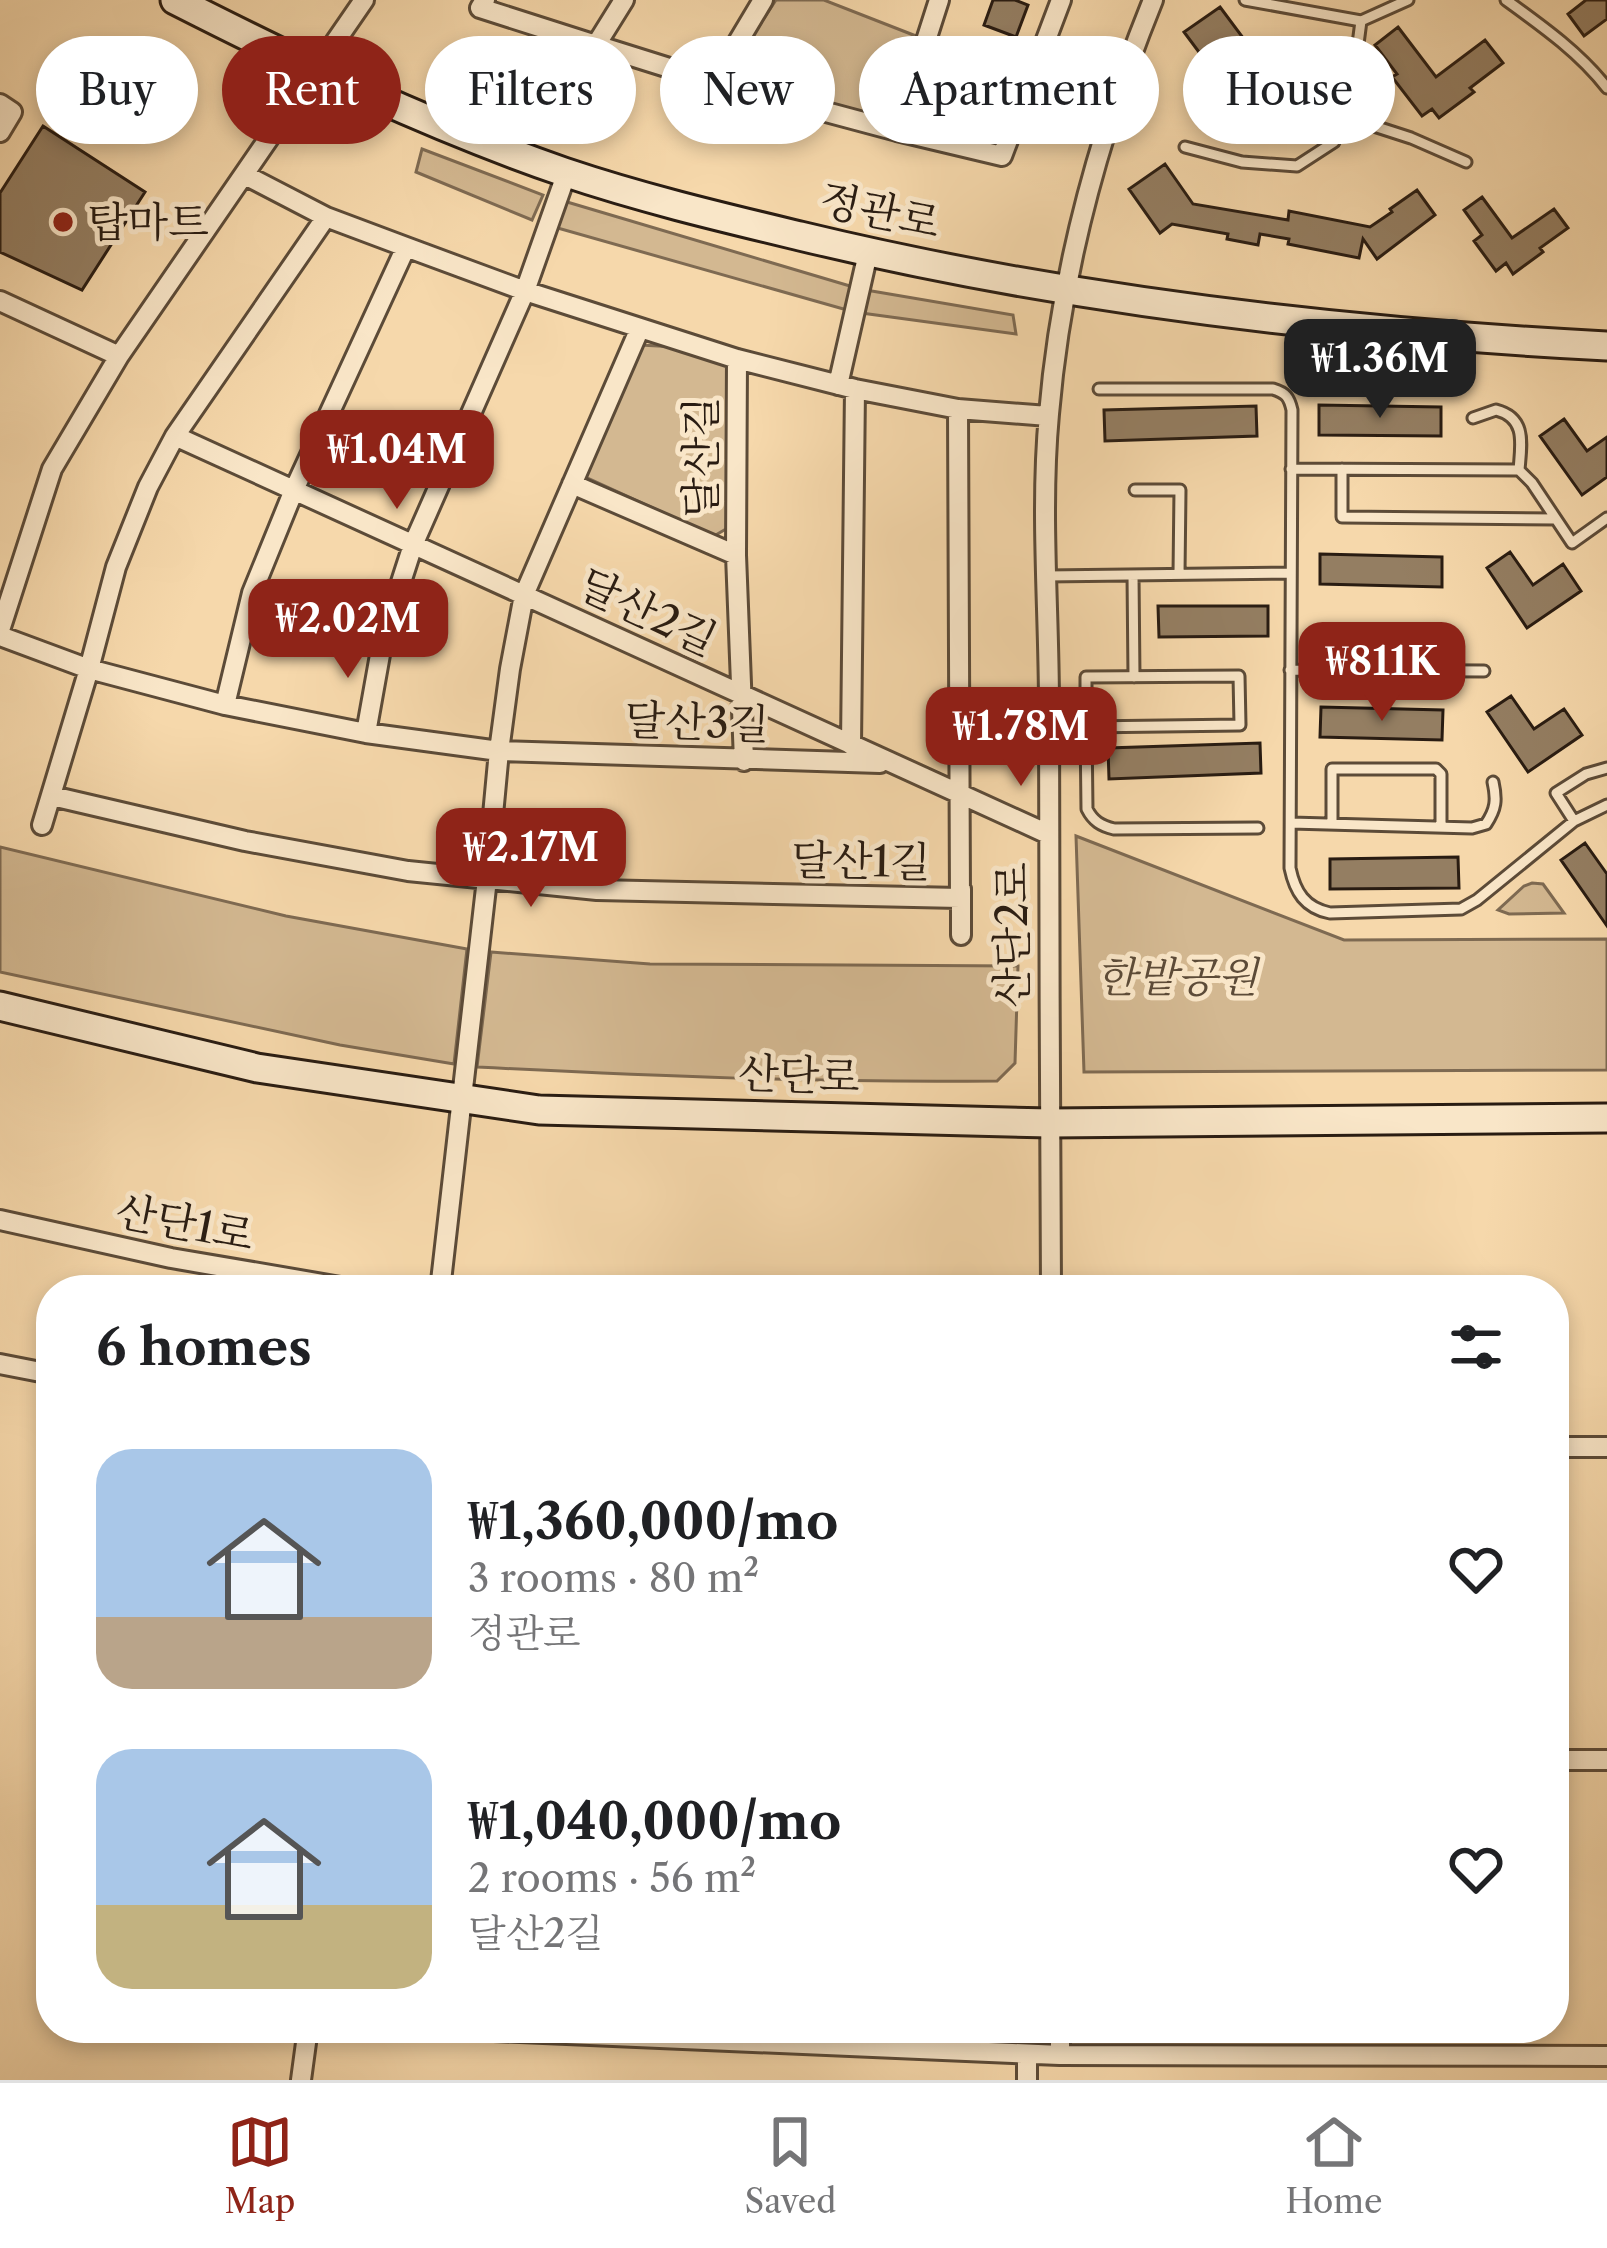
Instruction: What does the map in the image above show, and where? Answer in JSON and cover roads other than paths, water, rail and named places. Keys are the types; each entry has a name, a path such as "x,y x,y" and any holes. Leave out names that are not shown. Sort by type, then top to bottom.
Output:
{"street":[{"name":"정관로","path":"175,0 249,36"},
{"path":"339,36 364,0"},
{"path":"485,0 480,8 568,36"},
{"path":"602,36 624,0"},
{"path":"741,36 763,0"},
{"path":"927,36 939,0"},
{"path":"1047,36 1061,0"},
{"name":"산단2로","path":"1051,1275 1048,416 1064,292 1104,132 1146,2"},
{"path":"0,104 12,112 0,132"},
{"name":"정관로","path":"401,108 566,172 756,226 1064,292 1262,319 1607,346"},
{"path":"0,633 52,469 118,356 265,144"},
{"path":"950,144 1002,157 1007,144"},
{"path":"366,733 383,638 413,544 525,291 566,172"},
{"name":"달산길","path":"244,175 326,217 406,247 737,359 958,409 1048,416"},
{"path":"42,825 116,567 148,487 176,436 326,217"},
{"path":"225,705 252,593 293,490 406,247"},
{"path":"851,745 847,387 868,253"},
{"path":"0,301 118,356"},
{"name":"달산길","path":"572,484 640,328"},
{"name":"달산길","path":"736,555 737,359"},
{"name":"달산1길","path":"52,796 245,842 408,871 597,890 961,898 958,409"},
{"name":"달산2길","path":"176,436 1048,834"},
{"name":"달산2길","path":"499,751 524,595 572,484 736,555 742,695"},
{"name":"달산3길","path":"0,633 89,669 225,705 366,733 499,751 892,764"},
{"path":"742,695 744,760"},
{"path":"442,1275 499,751"},
{"path":"960,878 961,935"},
{"name":"산단로","path":"0,1006 256,1068 539,1110 1050,1124 1607,1118"},
{"name":"산단1로","path":"0,1220 270,1275"},
{"path":"0,1364 36,1371"},
{"path":"1569,1447 1607,1447"},
{"path":"1569,1760 1607,1760"},
{"path":"301,2080 306,2043"},
{"path":"772,2043 1060,2056 1607,2056"},
{"path":"1060,2043 1060,2056"},
{"path":"1027,2054 1027,2080"},
{"path":"1121,2055 1121,2080"}],"lane":[{"path":"1245,0 1361,21 1408,0"},
{"path":"1506,0 1544,26 1607,88"},
{"path":"1359,36 1361,21"},
{"path":"1395,133 1466,162"},
{"path":"1185,147 1242,162 1297,166 1331,144"},
{"path":"1099,389 1273,389 1285,393 1292,410 1291,868 1297,892 1316,911 1461,909 1574,821 1607,806"},
{"path":"1473,418 1496,410 1513,417 1522,433 1519,470"},
{"path":"1291,469 1519,470 1572,542 1607,518"},
{"path":"1342,469 1342,517 1556,519"},
{"path":"1135,490 1180,490 1178,574"},
{"path":"1046,576 1290,573"},
{"path":"1133,575 1134,677"},
{"path":"1290,670 1484,671"},
{"path":"1086,727 1240,725 1239,676 1086,677 1086,727 1087,809 1092,818 1114,830 1258,829"},
{"path":"1574,821 1556,793 1586,774 1607,768"},
{"path":"1332,824 1332,769 1436,770 1441,774 1441,827"},
{"path":"1291,823 1472,828 1486,824 1493,814 1497,799 1493,782"}],"place":[{"name":"탑마트","path":"63,222"}],"park label":[{"name":"한밭공원","path":"1177,977"}]}
